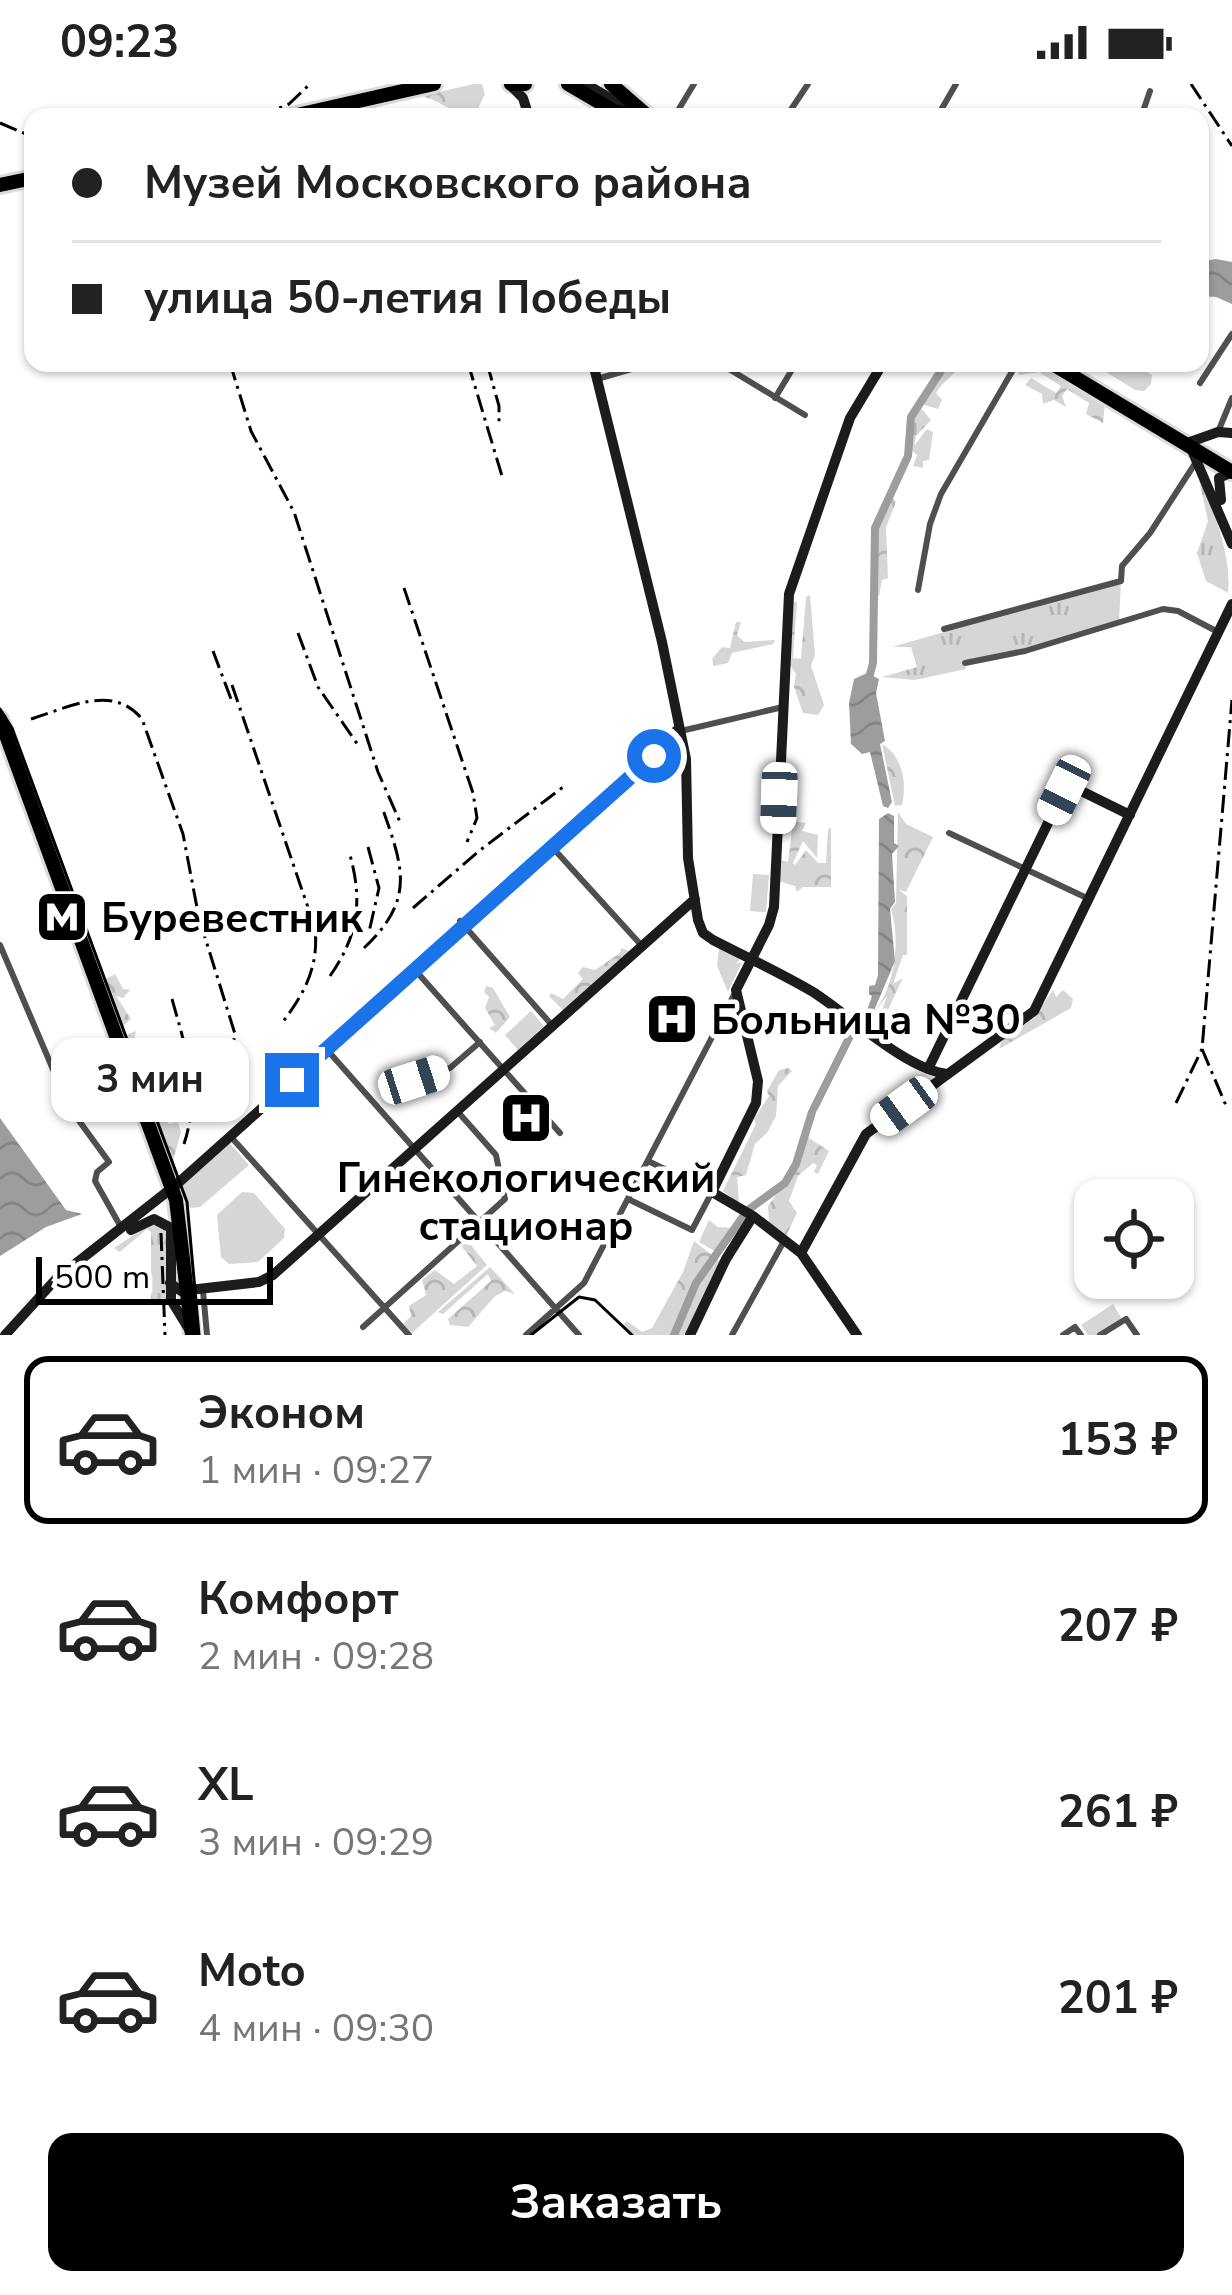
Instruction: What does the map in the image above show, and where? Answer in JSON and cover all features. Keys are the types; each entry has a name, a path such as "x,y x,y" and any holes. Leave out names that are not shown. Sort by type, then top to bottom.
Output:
{"main road":[{"path":"327,108 434,84"},
{"path":"510,84 528,84"},
{"path":"510,84 528,108"},
{"path":"568,84 609,108"},
{"path":"590,84 629,108"},
{"path":"610,84 634,108"},
{"path":"593,372 681,740"},
{"path":"594,372 681,740 688,858 698,920 705,935 812,992 849,1022 928,1069 948,1074"},
{"path":"857,1335 801,1253 712,1192 758,1093 736,990 774,907 789,594 850,418 878,372"},
{"path":"1070,372 1232,469"},
{"path":"1189,444 1232,433"},
{"path":"1214,434 1206,459 1228,523"},
{"path":"1189,444 1206,459 1232,469"},
{"path":"1232,469 1218,482 1232,544"},
{"path":"801,1253 866,1134 1034,1011 1232,604"},
{"path":"0,719 172,1188 195,1289 197,1334"},
{"path":"8,1335 71,1266 172,1188 462,924 660,752 681,740"},
{"path":"660,752 681,740"},
{"path":"930,1087 928,1069 1067,784 1130,815"},
{"path":"170,1283 176,1290 265,1280 695,899"},
{"path":"683,910 698,920"},
{"path":"178,1208 172,1233 173,1306 197,1334"},
{"path":"690,1335 726,1259 753,1216"},
{"path":"37,1303 147,1220 161,1220 172,1233"}],"street":[{"path":"1144,108 1150,91"},
{"path":"1209,369 1232,334"},
{"path":"597,379 621,372"},
{"path":"734,372 805,415"},
{"path":"776,398 791,372"},
{"path":"918,590 930,524 941,494 1011,372"},
{"path":"1200,383 1207,372"},
{"path":"1214,434 1232,398"},
{"path":"944,629 1120,581 1122,566 1150,533 1191,464 1206,459"},
{"path":"964,663 1025,652 1163,609 1178,611 1218,632"},
{"path":"681,740 783,707"},
{"path":"949,833 1089,899"},
{"path":"552,847 642,946"},
{"path":"462,924 554,1026"},
{"path":"0,945 69,1107 109,1162 95,1174 122,1230"},
{"path":"415,970 560,1133"},
{"path":"526,1335 584,1283 736,990"},
{"path":"402,1084 451,1068 480,1042"},
{"path":"326,1049 579,1335"},
{"path":"363,1327 505,1199 496,1155 458,1112"},
{"path":"231,1136 409,1335"},
{"path":"628,1199 692,1230 712,1192 648,1161"},
{"path":"733,1335 784,1241"},
{"path":"1100,1335 1126,1319 1137,1335"},
{"path":"1063,1335 1075,1327 1082,1335"}],"green space":[{"path":"474,84 482,84 485,94 478,108 450,108 421,96"},
{"path":"942,372 954,372 936,393 942,400 938,409 921,404"},
{"path":"1039,372 1054,372 1105,403 1103,423 1086,414 1089,403 1067,389 1062,396 1066,407 1054,400 1043,404 1042,394 1025,385 1031,378 1056,393 1061,386"},
{"path":"1106,372 1152,375 1144,391"},
{"path":"919,406 931,420 916,436 914,446 927,429 933,432 929,460 923,461 923,468 913,466 917,455 911,450"},
{"path":"1196,466 1224,545 1228,593 1206,581 1197,553 1208,521"},
{"path":"892,496 896,502 886,527 888,578 882,580 879,596 875,596 877,528"},
{"path":"1121,581 1119,623 965,664 966,669 915,680 882,677 917,667 911,647 892,647"},
{"path":"810,595 815,655 811,666 824,705 818,715 803,713 794,687 796,674 788,662 790,601 797,602 793,658 801,659 806,597"},
{"path":"736,622 741,622 737,635 744,642 775,640 732,653 728,663 714,666 712,659 722,647 730,648"},
{"path":"882,744 902,771 902,805 895,806"},
{"path":"898,812 906,824 933,837 906,892 899,890 907,896 907,955 903,955 893,984 903,978 886,1014 882,1010 887,996 864,1026 882,1001 893,971 896,938 891,909 896,903"},
{"path":"790,821 806,823 802,831 818,835 817,858 803,841 795,865 806,850 818,863 826,863 831,828 831,887 803,887 797,892 795,886 778,881 779,828 783,830 781,860 788,862 792,829 784,827"},
{"path":"753,874 769,875 766,912 750,911"},
{"path":"621,948 631,952 564,1011 549,996 563,999 583,979 578,973 583,967 595,970"},
{"path":"719,948 740,959 736,964 742,962 728,992 717,966"},
{"path":"115,974 123,989 130,990 123,998 116,996 131,1019 122,1027 126,1035 136,1031 133,1046 144,1054 144,1069 156,1086 147,1097 104,980"},
{"path":"486,986 493,988 510,1017 496,1033 489,1028 495,1025 485,1008"},
{"path":"1053,990 1056,997 1063,990 1073,999 1071,1008 999,1049 1002,1040 1034,1018"},
{"path":"531,1011 544,1026 518,1050 505,1035"},
{"path":"779,1070 792,1071 778,1086 776,1116 755,1144 746,1175 737,1177 739,1203 723,1191 769,1096 767,1091"},
{"path":"157,1098 158,1112 169,1124 178,1122 181,1132 173,1161 148,1102"},
{"path":"806,1136 829,1151 818,1174 813,1163 798,1176 789,1201 797,1213 786,1236 769,1223 768,1206 798,1165"},
{"path":"228,1141 249,1165 200,1207 190,1208 182,1186"},
{"path":"242,1192 254,1193 285,1229 284,1238 258,1262 229,1264 221,1257 217,1215"},
{"path":"709,1220 718,1227 733,1228 716,1252 699,1242"},
{"path":"152,1223 168,1232 169,1304 151,1305 151,1232 147,1229 120,1252 114,1248"},
{"path":"694,1241 721,1262 685,1335 633,1335 623,1325 627,1321 642,1332 652,1328"},
{"path":"464,1244 471,1245 487,1265 412,1333 403,1324 411,1316 409,1306 426,1295 422,1280 435,1270 454,1284 477,1266"},
{"path":"490,1267 515,1294 505,1291 495,1296 468,1327 450,1325 448,1319 491,1281 488,1274 443,1314 438,1312"},
{"path":"1113,1304 1122,1319 1097,1335 1088,1335 1081,1325"}],"water":[{"path":"1209,260 1232,262 1232,304 1209,297"},
{"path":"867,673 879,679 876,693 885,741 880,744 892,802 888,808 883,806 870,752 862,754 851,744 849,703 854,679"},
{"path":"888,813 894,816 894,843 899,846 892,854 895,902 890,909 895,961 873,1013 865,1016 872,996 869,986 875,985 878,975 879,819"},
{"path":"0,1118 66,1210 82,1214 46,1227 0,1256"}],"waterway":[{"path":"869,678 875,528 908,456 911,417 940,372"},
{"path":"814,1108 854,1028"},
{"path":"748,1210 785,1183 812,1112"},
{"path":"674,1335 696,1283 744,1215"}],"tram line":[{"path":"0,709 12,728 187,1202 199,1335"},
{"path":"531,1335 579,1297 595,1300 632,1335"}],"railway":[{"path":"279,108 310,84"},
{"path":"1191,84 1207,108"},
{"path":"1209,111 1232,146"},
{"path":"0,123 24,133"},
{"path":"233,372 251,431 294,512 378,772 400,822"},
{"path":"471,372 502,476"},
{"path":"490,372 499,427"},
{"path":"404,588 473,793 477,818 467,842"},
{"path":"298,633 318,687 358,745"},
{"path":"213,651 231,699"},
{"path":"232,685 315,928 309,978 282,1023"},
{"path":"31,719 104,700 130,708 142,719 183,834 199,918 235,1034 229,1067 217,1087"},
{"path":"1176,1103 1202,1049 1232,700"},
{"path":"413,908 567,784"},
{"path":"364,948 392,914 398,898 399,865 382,807"},
{"path":"368,847 379,888 369,932"},
{"path":"330,976 347,947 355,918 350,855"},
{"path":"172,999 191,1089 184,1144"},
{"path":"1202,1049 1227,1108"},
{"path":"161,1233 165,1335"}],"place":[{"name":"Буревестник","path":"62,917"},
{"name":"Больница №30","path":"672,1019"},
{"name":"Гинекологический стационар","path":"526,1118"}],"route":[{"path":"292,1080 654,756"}]}
